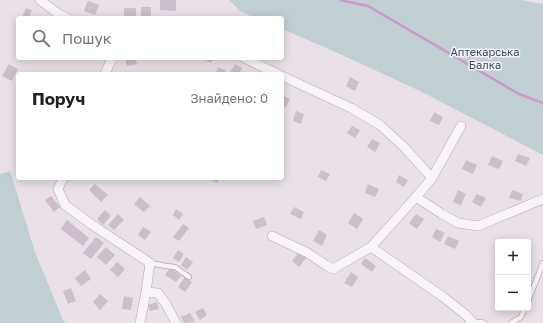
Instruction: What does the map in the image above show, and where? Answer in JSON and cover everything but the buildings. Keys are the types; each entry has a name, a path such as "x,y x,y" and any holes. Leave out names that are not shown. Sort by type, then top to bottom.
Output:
{"street":[{"path":"40,0 62,16"},
{"path":"106,72 111,60"},
{"path":"248,60 274,72"},
{"path":"284,77 351,108 380,125 404,147 432,178"},
{"path":"272,236 306,252 326,266 333,268 371,246 432,178 461,126"},
{"path":"62,180 58,189 65,205 150,263 140,323"},
{"path":"416,197 458,223 478,226 543,198"},
{"path":"371,246 442,296 473,322"},
{"path":"146,292 158,293 166,304 176,323"}],"lane":[{"path":"150,263 175,267 189,277"},
{"path":"531,293 543,263"},
{"path":"511,323 521,317 524,311"},
{"path":"473,322 484,323"}],"green space":[{"name":"Аптекарська Балка","path":"229,0 521,0 543,4 543,155 420,91 284,30 284,16 251,16 240,11"},
{"path":"10,171 35,252 63,320 66,323 0,323 0,174"}],"waterway":[{"path":"340,0 368,6 519,94 543,103"}]}
